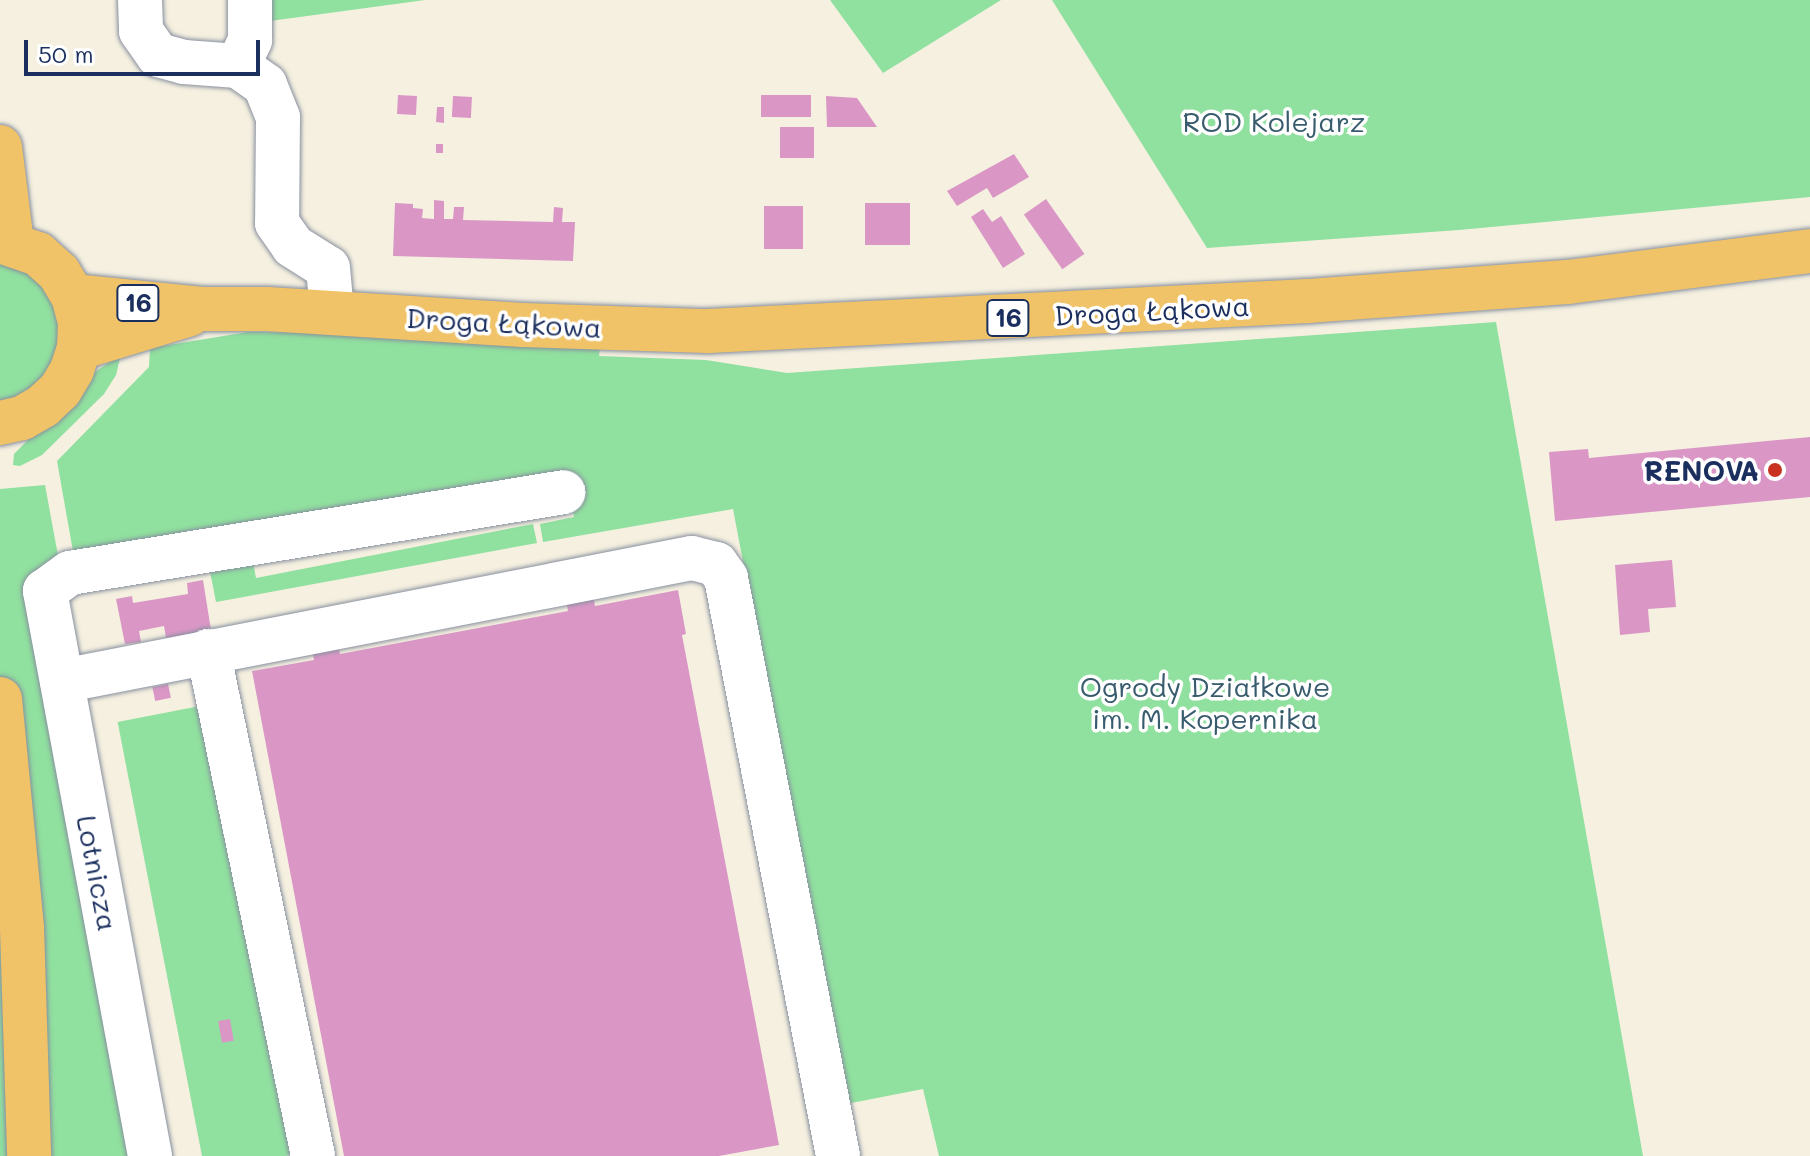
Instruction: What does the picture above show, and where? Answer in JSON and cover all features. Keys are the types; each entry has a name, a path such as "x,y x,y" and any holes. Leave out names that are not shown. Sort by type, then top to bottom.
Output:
{"main road":[{"path":"0,147 6,242"},
{"name":"16","path":"0,423 32,412 60,390 72,370 79,348 80,322 73,296 59,273 38,254 6,242"},
{"name":"Droga Łąkowa","path":"73,296 204,309 332,312 523,325 708,331 902,324 1568,282 1810,251"},
{"name":"Droga Łąkowa","path":"79,348 130,335 204,309"},
{"path":"0,699 22,928 29,1156"}],"street":[{"path":"140,0 141,31 158,55 184,62 238,66 265,85 278,118 277,223 293,246 328,268 332,312"},
{"path":"238,66 250,40 250,0"},
{"name":"Lotnicza","path":"150,1156 45,591 70,573 563,492"},
{"path":"62,681 692,558 716,564 726,578 838,1156"},
{"path":"208,651 313,1156"}],"green space":[{"path":"270,0 425,0 270,21"},
{"path":"830,0 1001,0 883,73"},
{"name":"ROD Kolejarz","path":"1052,0 1810,0 1810,197 1459,230 1207,248"},
{"path":"0,262 37,278 58,308 62,344 48,377 0,406"},
{"name":"Ogrody Działkowe im. M. Kopernika","path":"1496,322 1643,1156 939,1156 923,1089 846,1104 733,509 543,542 540,524 574,517 566,477 248,535 256,578 533,524 537,543 216,602 205,546 74,557 57,461 149,367 150,348 248,332 356,333 600,346 599,356 706,360 787,373"},
{"path":"121,354 116,375 104,394 42,455 20,466 13,465 14,454 95,372"},
{"path":"45,485 59,561 132,1156 0,1156 0,489"},
{"path":"205,705 292,1155 202,1156 118,722"}],"building":[{"path":"398,95 417,96 416,115 397,114"},
{"path":"761,95 811,95 811,117 761,117"},
{"path":"453,96 472,97 471,118 452,117"},
{"path":"826,96 857,98 877,127 827,127"},
{"path":"437,107 444,107 444,123 436,122"},
{"path":"780,127 814,127 814,158 780,158"},
{"path":"436,144 443,144 443,153 436,153"},
{"path":"1014,154 1029,177 993,198 987,188 957,206 947,191"},
{"path":"1046,199 1084,254 1062,269 1024,214"},
{"path":"434,200 444,201 444,219 453,219 454,207 464,207 463,220 553,222 554,207 563,208 562,222 575,222 573,261 393,256 395,203 413,204 413,208 423,209 422,218 434,219"},
{"path":"865,203 910,203 910,245 865,245"},
{"path":"764,206 803,206 803,249 764,249"},
{"path":"983,209 992,222 1001,216 1025,254 1003,268 971,217"},
{"path":"1810,437 1810,497 1555,521 1549,452 1588,449 1589,458"},
{"path":"1672,560 1676,607 1648,609 1650,632 1620,635 1615,565"},
{"path":"203,580 211,630 166,638 164,626 139,631 141,642 125,644 116,599 132,596 133,603 188,594 187,583"},
{"path":"592,588 595,606 678,590 686,634 682,635 779,1145 719,1156 344,1156 252,671 314,660 311,642 337,637 340,654 568,611 565,593"},
{"path":"168,684 171,698 155,701 152,687"},
{"path":"230,1019 234,1041 222,1043 218,1021"}],"place":[{"name":"RENOVA","path":"1775,470"}]}
